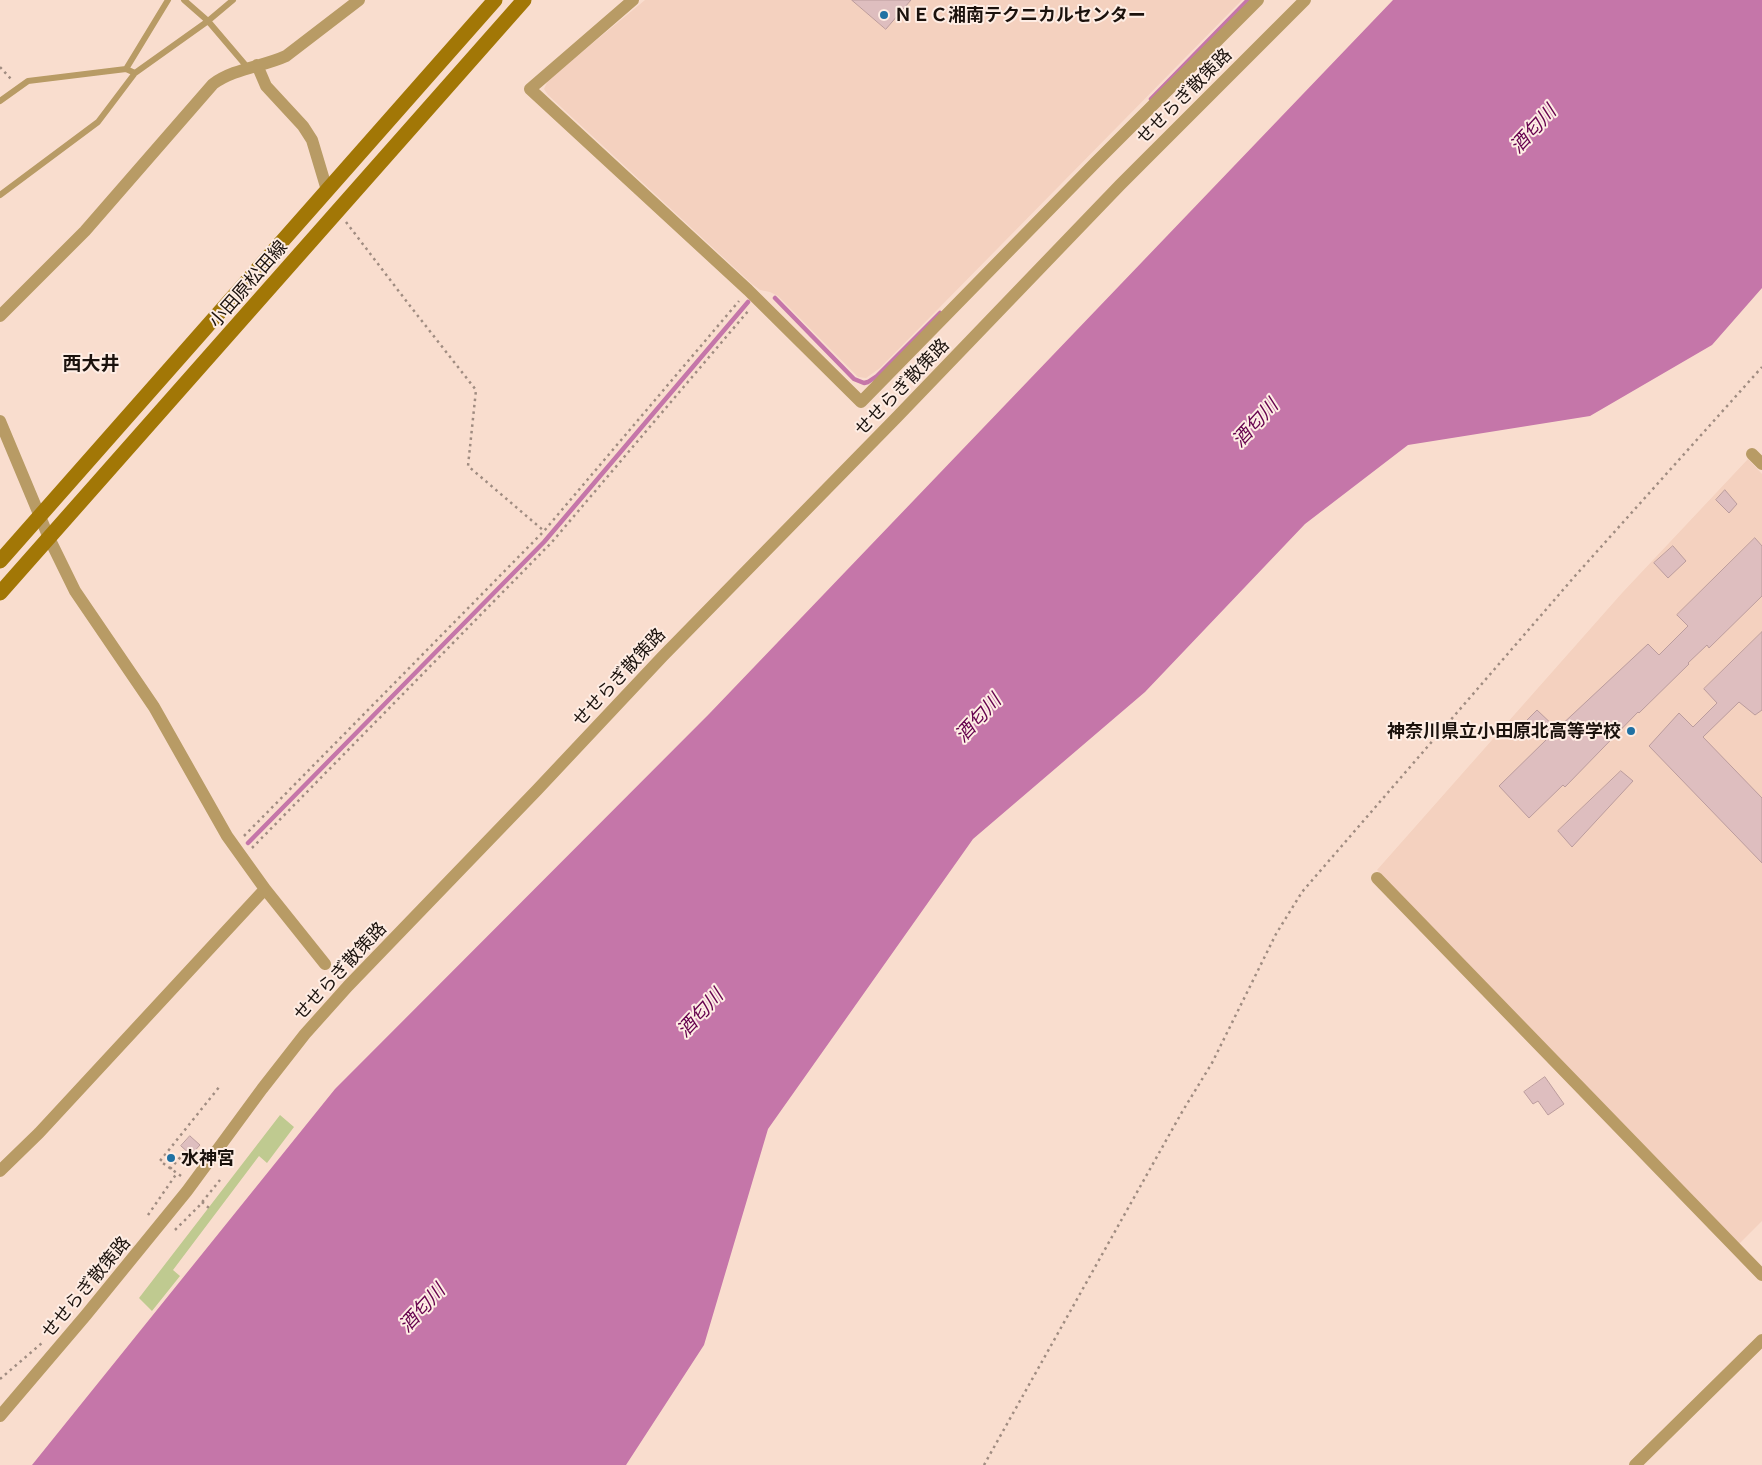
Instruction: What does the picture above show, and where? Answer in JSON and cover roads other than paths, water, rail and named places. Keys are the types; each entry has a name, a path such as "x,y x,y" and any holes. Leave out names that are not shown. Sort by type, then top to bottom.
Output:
{"main road":[{"name":"小田原松田線","path":"0,561 495,0"},
{"name":"小田原松田線","path":"0,593 524,0"}],"street":[{"path":"0,316 85,231 213,84 220,79 252,66 276,61 286,56 358,0"},
{"path":"633,0 530,89 748,290 861,402 1258,0"},
{"name":"せせらぎ散策路","path":"0,1416 86,1315 188,1190 289,1054 348,986 663,656 897,417 1120,185 1306,0"},
{"path":"252,66 266,86 303,126 312,140 327,190"},
{"path":"0,420 49,538 75,591 154,707 234,846 265,889 325,964"},
{"path":"1752,454 1762,464"},
{"path":"1378,878 1762,1275"},
{"path":"0,1171 46,1126 265,889"},
{"path":"1635,1465 1762,1340"}],"lane":[{"path":"126,68 168,0"},
{"path":"184,0 252,66"},
{"path":"0,195 98,122 135,73 208,22 233,0"},
{"path":"0,101 28,81 126,68 135,73"}],"water":[{"name":"酒匂川","path":"1393,0 1762,0 1762,288 1712,345 1590,416 1408,445 1305,524 1145,692 973,839 768,1129 704,1345 626,1465 32,1465 335,1089 709,714"}],"waterway":[{"path":"1151,99 1248,0"},
{"path":"775,298 854,379 864,383 877,376 940,313"},
{"path":"248,843 544,542 748,302"}],"place":[{"name":"ＮＥＣ湘南テクニカルセンター","path":"884,15"},
{"name":"神奈川県立小田原北高等学校","path":"1631,731"},
{"name":"水神宮","path":"171,1158"}],"district":[{"name":"西大井","path":"91,364"}]}
